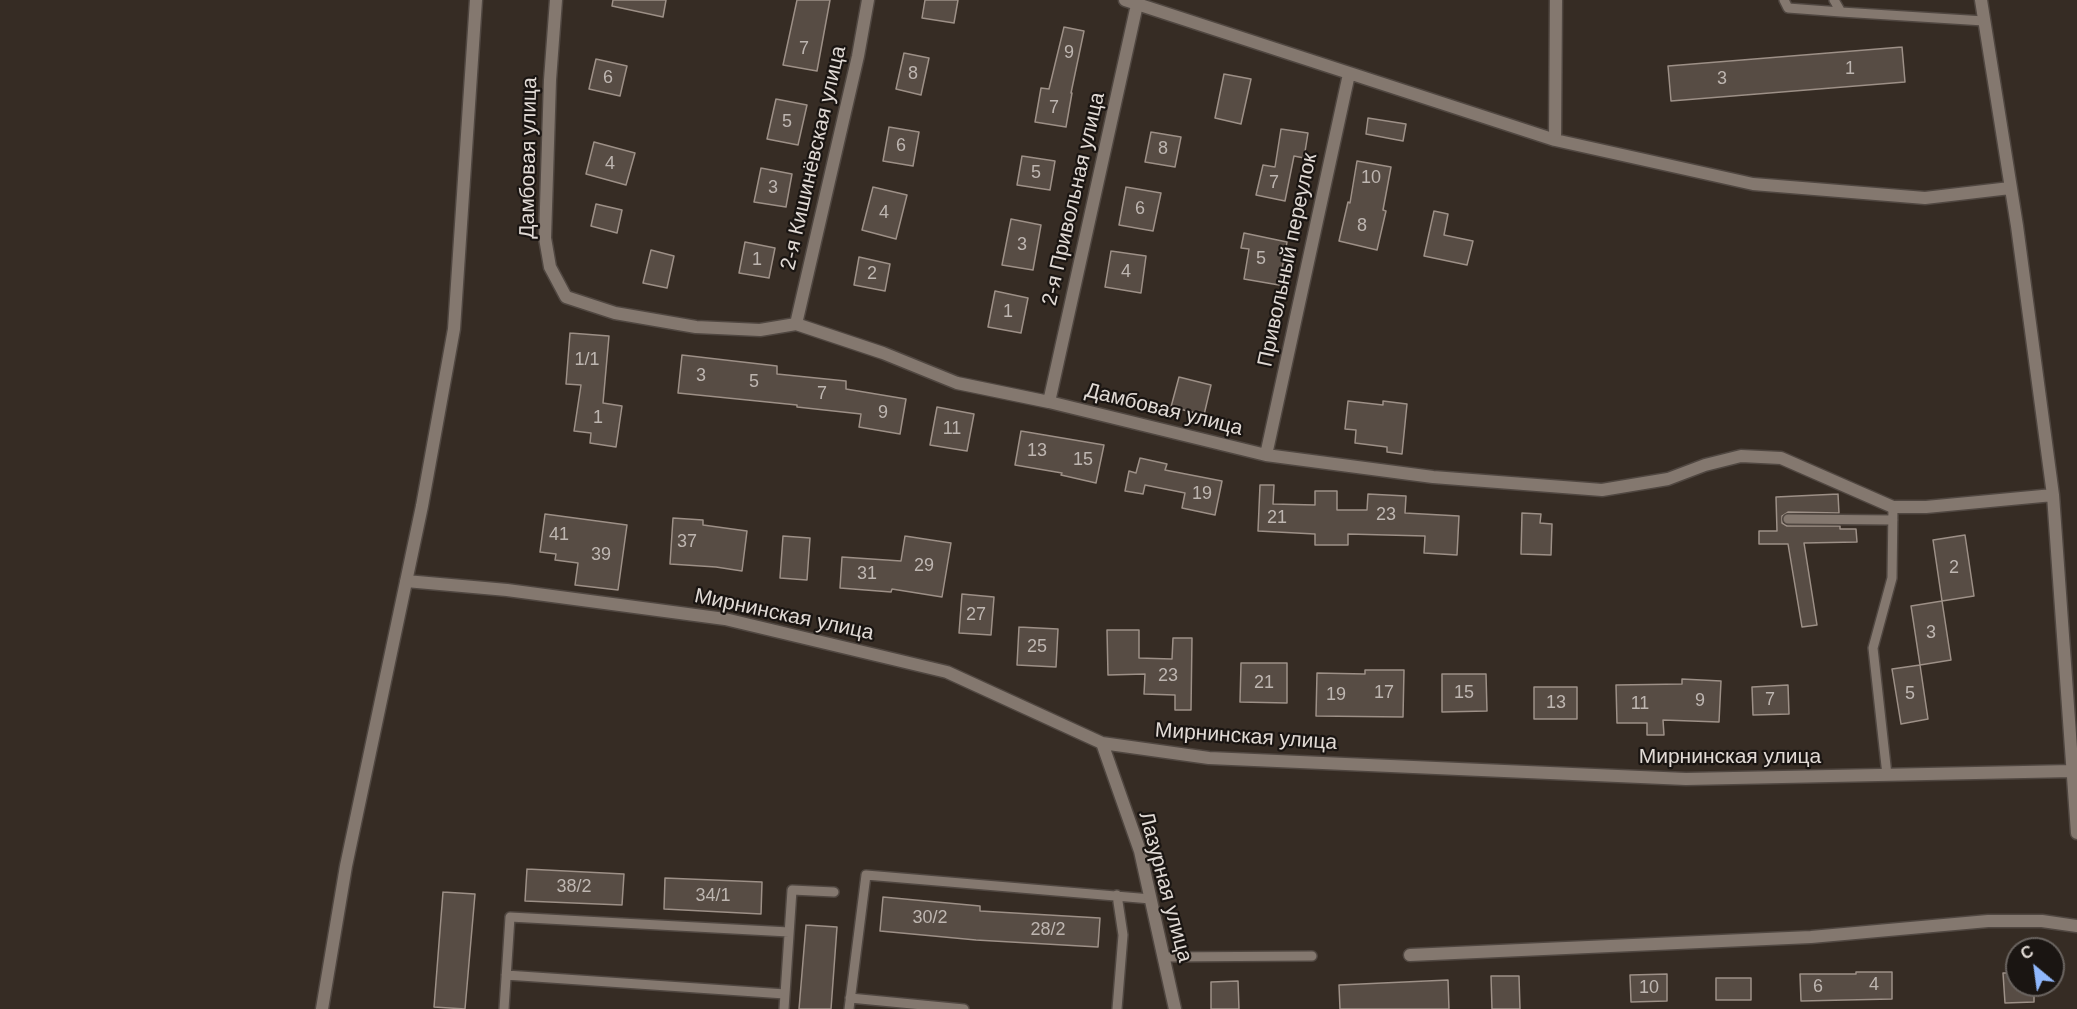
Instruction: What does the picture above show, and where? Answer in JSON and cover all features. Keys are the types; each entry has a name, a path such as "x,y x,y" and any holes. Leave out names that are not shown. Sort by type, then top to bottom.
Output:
{"street":[{"path":"321,1009 346,866 422,506 454,329 476,0"},
{"name":"Дамбовая улица","path":"556,0 550,80 545,238 550,267 567,297 615,313 696,327 760,330 796,324 883,353 957,383 1049,402 1266,455 1433,477 1602,490 1668,479 1706,465 1741,456 1781,458 1893,507 1926,507 2053,495"},
{"name":"2-я Кишинёвская улица","path":"796,324 858,56 868,0"},
{"path":"1555,140 1556,0"},
{"path":"1981,0 2017,226 2053,495 2077,832"},
{"path":"1134,1 1349,74 1555,140 1754,184 1924,198 2010,188"},
{"name":"2-я Привольная улица","path":"1049,402 1134,1"},
{"name":"Привольный переулок","path":"1266,455 1349,74"},
{"name":"Мирнинская улица","path":"406,581 507,590 725,619 947,672 1102,743 1209,758 1686,779 2072,771"},
{"name":"Лазурная улица","path":"1102,743 1140,851 1174,1009"},
{"path":"1410,955 1811,937 1988,921 2042,921 2077,926"}],"lane":[{"path":"1784,0 1788,8 1984,21"},
{"path":"1834,0 1841,12"},
{"path":"1887,775 1872,648 1893,578 1893,507"},
{"path":"1788,519 1893,520"},
{"path":"849,1009 866,875 1151,899"},
{"path":"784,1009 792,890 834,892"},
{"path":"1117,896 1123,935 1117,1009"},
{"path":"504,1009 510,917 789,932"},
{"path":"1164,957 1312,956"},
{"path":"506,975 785,994"},
{"path":"850,998 964,1009"}],"building":[{"path":"613,0 666,0 663,17 612,6"},
{"path":"797,0 830,0 817,71 783,65"},
{"path":"925,0 958,0 954,23 922,18"},
{"path":"1064,27 1084,31 1066,127 1035,122 1041,88 1049,89"},
{"path":"1902,47 1905,82 1671,101 1668,66"},
{"path":"904,53 929,58 921,95 896,89"},
{"path":"596,59 627,66 620,96 589,89"},
{"path":"1224,74 1251,79 1241,124 1215,118"},
{"path":"776,99 807,105 798,145 767,139"},
{"path":"1368,118 1406,124 1403,141 1366,134"},
{"path":"889,127 919,132 913,166 883,161"},
{"path":"1281,129 1308,133 1304,158 1294,156 1285,201 1256,195 1263,165 1275,167"},
{"path":"1151,132 1181,137 1175,167 1145,162"},
{"path":"594,142 635,153 626,185 586,174"},
{"path":"1022,156 1055,161 1050,190 1017,185"},
{"path":"1357,161 1391,167 1383,210 1386,211 1377,250 1339,241 1348,202 1350,203"},
{"path":"761,168 792,174 786,207 754,202"},
{"path":"873,187 907,195 896,239 862,230"},
{"path":"1126,187 1161,193 1153,231 1119,225"},
{"path":"596,204 622,210 617,233 591,226"},
{"path":"1434,211 1448,214 1444,235 1473,241 1467,265 1424,256"},
{"path":"1011,219 1041,225 1033,270 1002,265"},
{"path":"1244,233 1287,242 1279,285 1244,279 1249,249 1241,248"},
{"path":"745,242 775,248 769,278 739,273"},
{"path":"651,250 674,256 667,288 643,283"},
{"path":"1111,251 1146,256 1141,293 1105,287"},
{"path":"859,257 890,264 885,291 854,285"},
{"path":"995,291 1028,298 1021,333 988,327"},
{"path":"570,333 609,336 603,403 622,406 616,447 590,443 591,433 574,431 581,385 566,384"},
{"path":"682,355 777,366 777,374 846,381 846,389 906,399 900,434 859,427 861,414 678,393"},
{"path":"1179,377 1211,385 1204,415 1171,407"},
{"path":"1348,401 1383,405 1383,401 1407,404 1402,454 1387,452 1387,447 1355,443 1356,430 1345,429"},
{"path":"937,407 974,414 967,451 930,445"},
{"path":"1021,431 1104,445 1096,483 1061,475 1062,473 1015,465"},
{"path":"1140,458 1167,464 1165,470 1222,481 1215,515 1182,508 1185,493 1145,485 1143,494 1125,491 1129,471 1136,473"},
{"path":"1260,485 1274,485 1273,504 1315,505 1315,491 1337,491 1337,510 1367,510 1368,494 1406,496 1405,513 1459,516 1457,555 1424,553 1425,536 1348,534 1348,545 1315,545 1315,534 1258,531"},
{"path":"1838,494 1839,513 1788,512 1782,516 1782,523 1787,526 1840,526 1840,529 1856,529 1857,542 1804,543 1817,625 1802,627 1788,544 1759,544 1759,531 1777,531 1776,497"},
{"path":"1522,513 1541,514 1540,523 1552,524 1551,555 1521,554"},
{"path":"545,514 627,525 618,590 575,585 578,563 555,560 556,554 540,552"},
{"path":"673,518 703,520 703,525 747,531 742,571 670,564"},
{"path":"1965,535 1974,596 1942,601 1933,540"},
{"path":"783,536 810,538 807,580 780,578"},
{"path":"905,536 951,543 942,597 892,589 891,592 840,588 842,557 901,561"},
{"path":"962,594 994,597 991,635 959,633"},
{"path":"1942,601 1951,660 1920,665 1911,606"},
{"path":"1019,627 1058,629 1056,667 1017,665"},
{"path":"1107,630 1139,630 1139,658 1172,659 1173,638 1192,638 1191,710 1175,710 1175,695 1144,694 1145,674 1108,675"},
{"path":"1241,663 1287,663 1287,703 1240,702"},
{"path":"1920,665 1928,719 1901,724 1892,669"},
{"path":"1365,670 1404,670 1403,717 1316,716 1317,673 1365,674"},
{"path":"1442,674 1486,674 1487,711 1442,712"},
{"path":"1682,679 1721,681 1719,722 1663,720 1664,735 1647,735 1647,723 1617,723 1616,685 1682,684"},
{"path":"1788,685 1789,714 1753,715 1752,687"},
{"path":"1534,687 1577,687 1577,719 1534,719"},
{"path":"527,869 624,874 622,905 525,901"},
{"path":"665,878 762,882 761,914 664,909"},
{"path":"443,892 475,894 465,1009 434,1007"},
{"path":"883,897 980,906 980,911 1100,918 1098,947 976,940 880,931"},
{"path":"806,925 837,927 831,1009 799,1009"},
{"path":"1856,972 1892,972 1892,999 1801,1001 1800,974 1856,974"},
{"path":"2003,973 2005,973 2005,997 2034,997 2034,1002 2005,1003"},
{"path":"1667,974 1667,1001 1631,1002 1630,975"},
{"path":"1491,976 1519,976 1520,1009 1492,1009"},
{"path":"1716,978 1751,978 1751,1000 1716,1000"},
{"path":"1448,980 1449,1009 1340,1009 1339,985"},
{"path":"1238,981 1239,1009 1211,1009 1211,982"}]}
